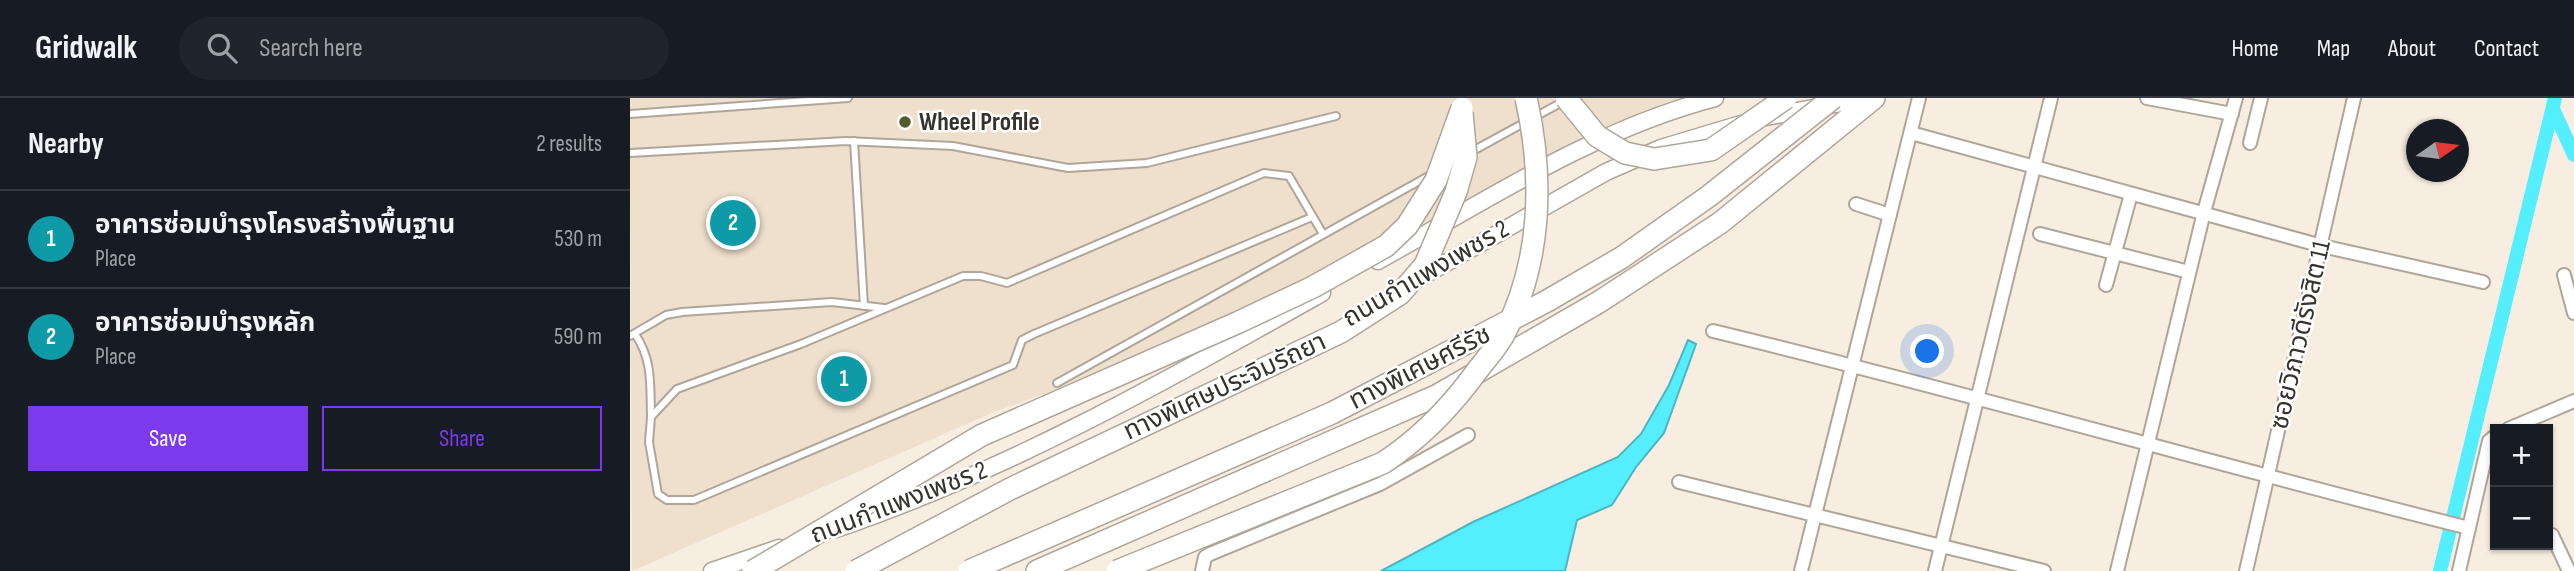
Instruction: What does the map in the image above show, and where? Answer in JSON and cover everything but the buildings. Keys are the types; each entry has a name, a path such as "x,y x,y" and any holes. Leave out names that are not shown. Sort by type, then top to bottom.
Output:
{"highway":[{"path":"1117,571 1383,463 1412,444 1462,390 1502,337 1527,273 1534,243 1537,205 1536,143 1526,98"},
{"path":"1567,98 1597,136 1625,153 1654,159 1711,150 1786,98"},
{"name":"ทางพิเศษศรีรัช","path":"968,571 1332,413 1547,301 1621,258 1709,196 1833,98"},
{"name":"ทางพิเศษศรีรัช","path":"1037,571 1438,395 1599,302 1720,223 1874,98"},
{"path":"753,571 982,435 1251,316 1348,269 1386,246 1407,226 1436,180 1461,103"},
{"name":"ทางพิเศษประจิมรัถยา","path":"854,571 1023,483 1340,332 1400,294 1424,265 1456,192 1466,157 1461,103"}],"main road":[{"name":"ถนนกำแพงเพชร 2","path":"712,571 876,515 985,473 1133,398 1591,142 1640,121 1715,98"},
{"name":"ถนนกำแพงเพชร 2","path":"854,571 982,514 1144,434 1606,172 1661,148 1786,111 1867,98"}],"street":[{"path":"1801,571 1919,98"},
{"path":"1935,571 2051,98"},
{"path":"2147,98 2232,114"},
{"path":"2117,571 2145,446 2204,212 2236,98"},
{"path":"2250,143 2261,98"},
{"name":"ซอยวิภาวดีรังสิต 11","path":"2246,571 2354,98"},
{"path":"1911,134 2322,246 2483,282"},
{"path":"2106,285 2131,194"},
{"path":"1856,204 1891,215"},
{"path":"2040,234 2189,272"},
{"path":"2564,275 2574,313"},
{"path":"1713,331 1852,365 2267,478 2469,528"},
{"path":"2520,424 2574,401"},
{"path":"1202,571 1205,557 1210,554 1380,484 1468,435"},
{"path":"2459,571 2490,440"},
{"path":"1679,482 2044,571"},
{"path":"2553,537 2569,571"}],"lane":[{"path":"630,114 774,101 848,98"},
{"path":"1459,159 1567,98"},
{"path":"630,153 854,141 953,146 1068,168 1147,163 1336,116"},
{"path":"854,141 864,306"},
{"path":"1057,383 1447,165"},
{"path":"650,416 677,389 801,344 963,275 981,276 1007,283 1264,173 1289,176 1323,234"},
{"path":"884,308 832,302 682,312 666,315 632,335 646,349 650,368 649,442 658,494 667,500 694,500 1013,365 1022,340 1034,334 1312,217"}],"shaded area":[{"path":"630,98 1696,98 1211,333 994,412 632,571"}],"water":[{"path":"1688,340 1696,344 1664,433 1636,467 1612,505 1577,520 1565,571 1381,571 1473,522 1618,457 1641,434 1669,385"}],"waterway":[{"path":"2440,571 2555,98"},
{"path":"2553,109 2574,155"}],"place":[{"name":"Wheel Profile","path":"905,122"},
{"name":"อาคารซ่อมบำรุงหลัก","path":"733,223"},
{"name":"อาคารซ่อมบำรุงโครงสร้างพื้นฐาน","path":"844,379"}]}
